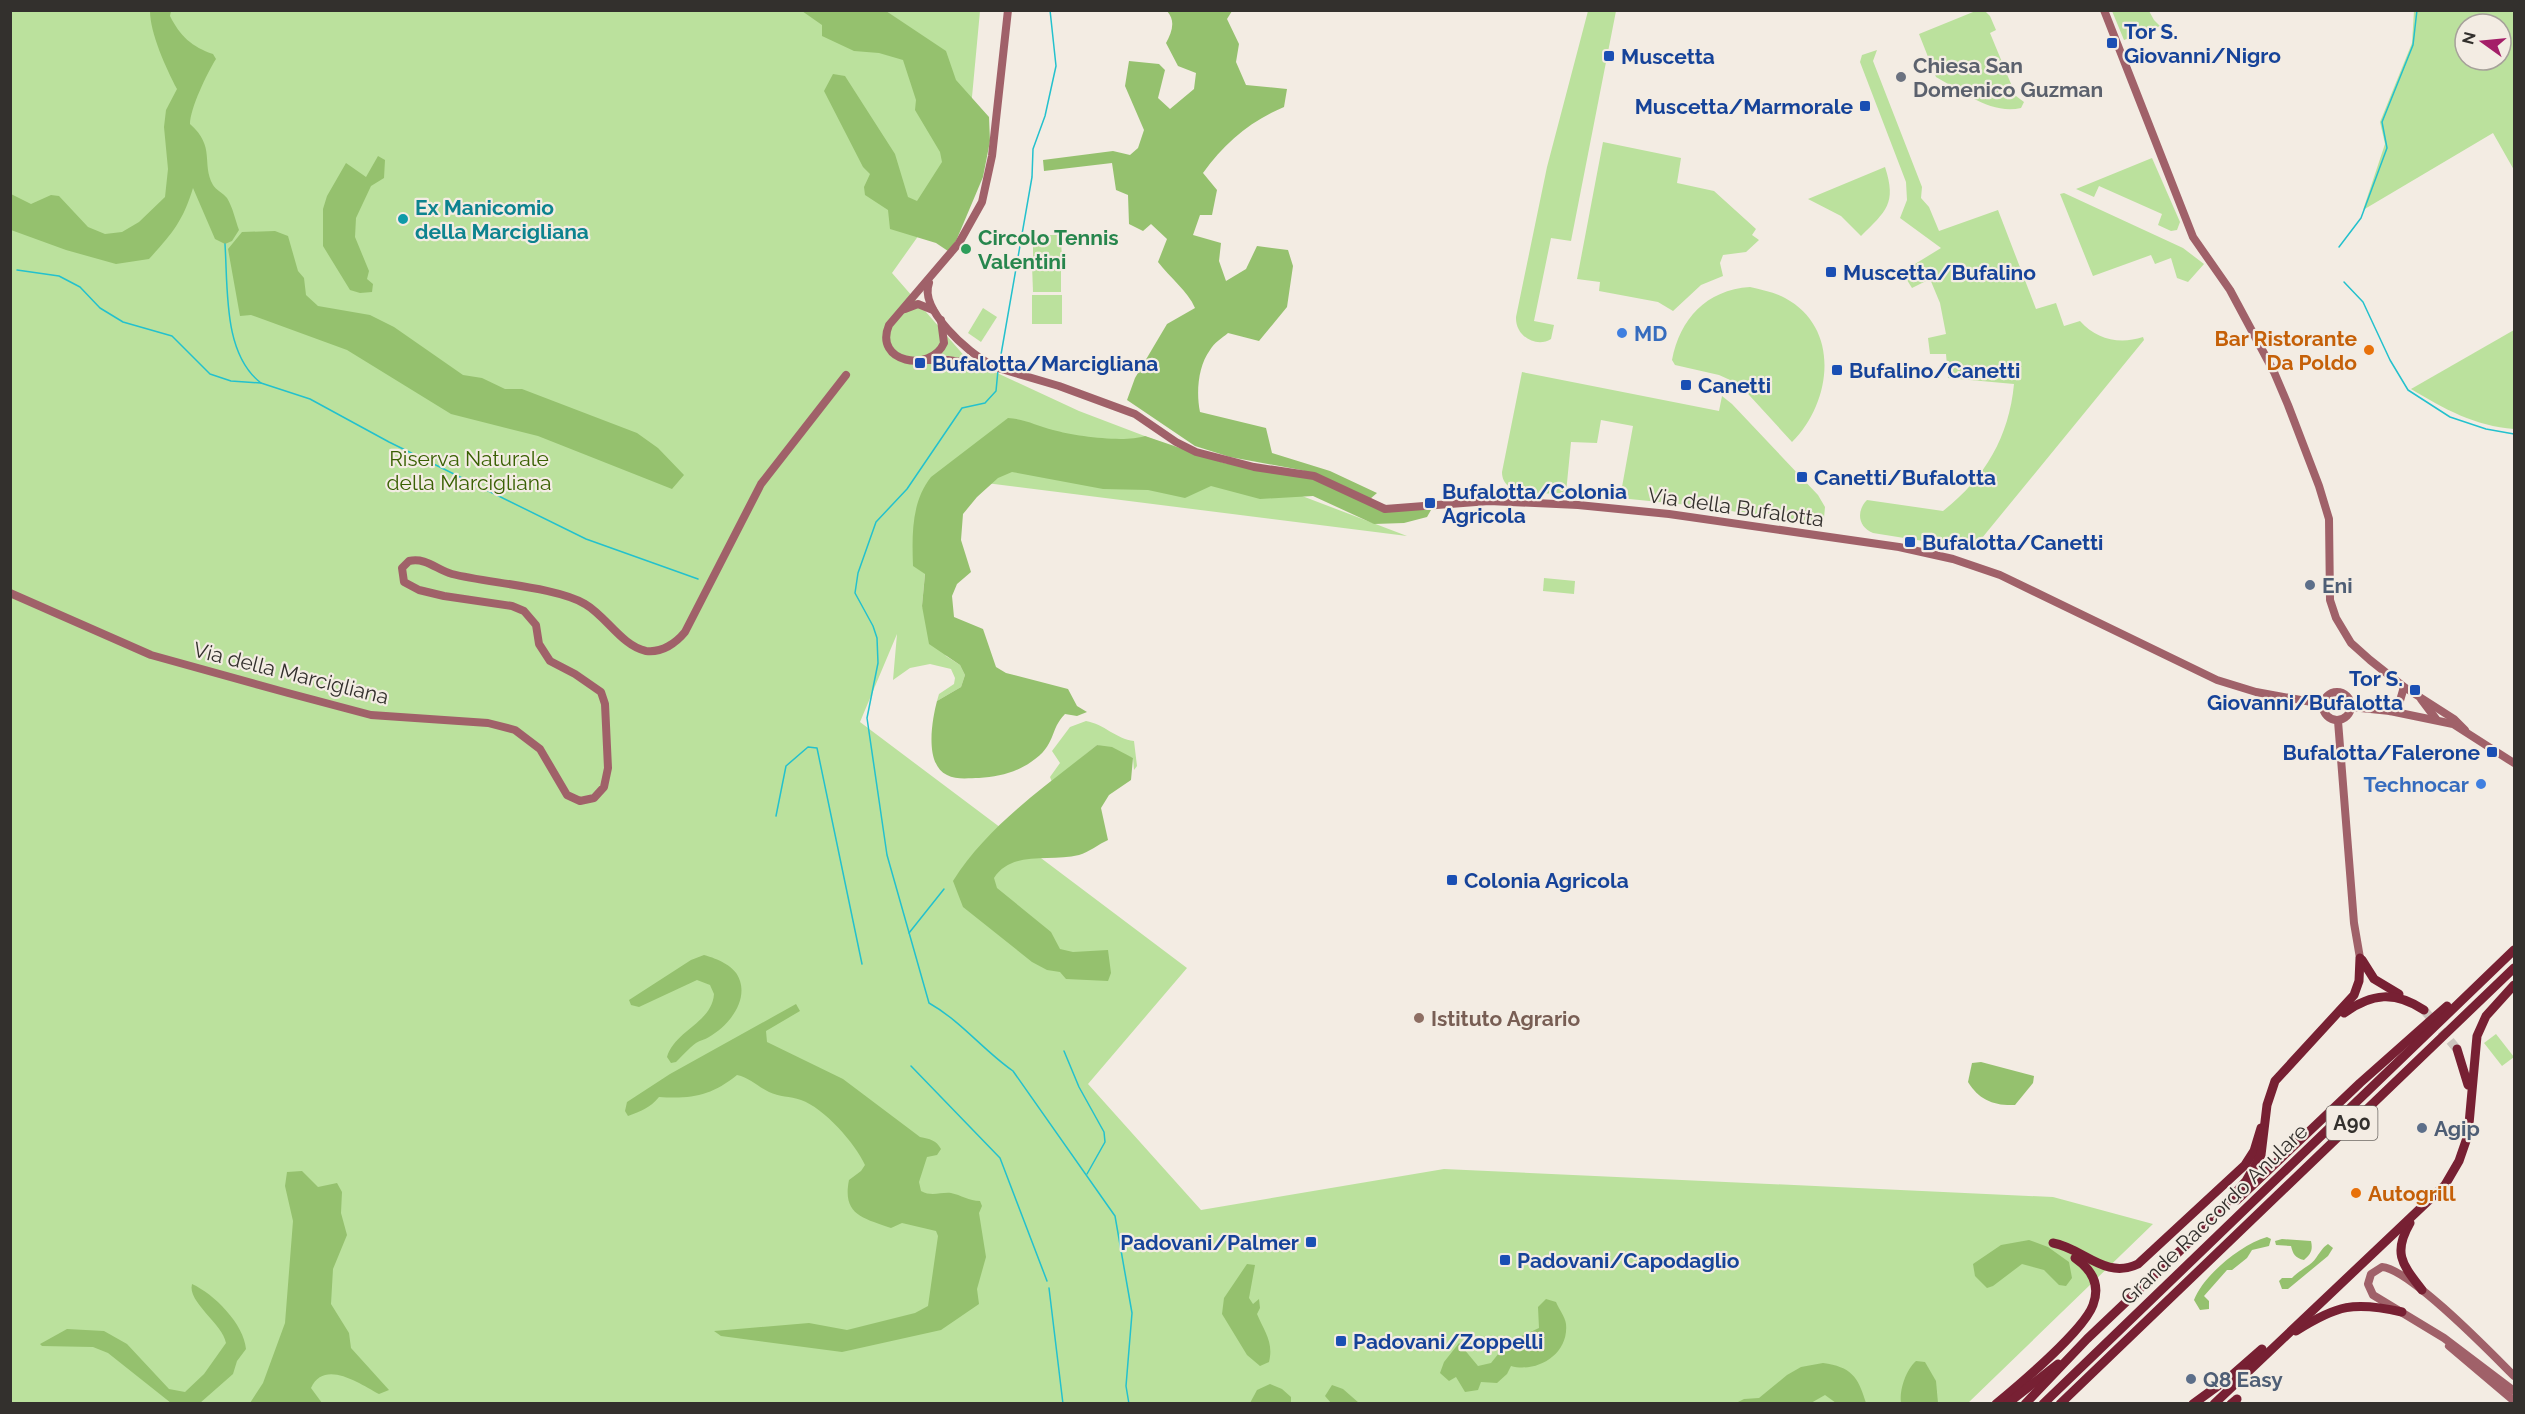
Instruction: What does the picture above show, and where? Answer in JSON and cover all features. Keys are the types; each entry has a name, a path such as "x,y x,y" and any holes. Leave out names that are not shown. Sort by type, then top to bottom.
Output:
{"highway":[{"name":"Grande Raccordo Anulare","path":"2043,1404 2514,950"},
{"path":"2360,958 2374,979 2424,1010"},
{"path":"2204,1228 2257,1166 2262,1149 2269,1096 2280,1073 2325,1028 2356,992 2360,958"},
{"name":"Grande Raccordo Anulare","path":"2060,1404 2514,968"},
{"path":"2204,1228 2422,1027 2485,977"},
{"path":"2214,1404 2351,1273 2437,1195 2455,1170 2466,1145 2471,1114 2473,1061 2477,1036 2486,1016 2514,985"},
{"path":"2325,1028 2349,1009 2371,997 2392,996 2414,1004"},
{"path":"2457,1049 2467,1078 2471,1114"},
{"path":"1996,1404 2065,1339 2087,1316 2094,1303 2096,1287 2091,1272 2053,1243 2111,1268 2122,1269 2139,1264 2246,1165 2254,1151 2266,1114"},
{"path":"2413,1217 2402,1239 2400,1256 2405,1268 2422,1290"},
{"name":"Grande Raccordo Anulare","path":"2025,1404 2087,1339 2204,1228"},
{"path":"2193,1404 2230,1377 2351,1273"},
{"path":"2276,1344 2319,1316 2338,1308 2361,1305 2402,1312"},
{"path":"2007,1404 2031,1387 2087,1339"}],"street":[{"path":"941,320 944,336 942,346 934,355 921,360 902,360 890,351 886,338 890,325 933,276 968,230 985,194 992,156 1008,10"},
{"path":"2104,10 2186,222 2193,237 2230,290 2270,364 2319,486 2329,519 2332,610 2351,643 2404,687 2454,719 2465,729"},
{"name":"Via della Bufalotta","path":"933,276 927,293 941,320 970,352 998,368"},
{"path":"902,311 918,304 936,312"},
{"name":"Via della Bufalotta","path":"921,360 948,360 998,368 1132,413 1196,452 1254,467 1314,476 1385,509 1523,501 1578,505 1669,514 1899,547 1953,559 2000,575 2217,680 2256,692 2323,704 2327,696 2338,692 2346,695 2351,707 2436,719 2465,729 2514,763"},
{"name":"Via della Marcigliana","path":"10,593 151,655 288,693 371,715 488,723 515,730 540,749 567,795 580,801 587,800 594,798 604,787 608,768 605,712 601,692 575,674 550,662 539,644 536,625 524,611 512,606 419,590 404,582 401,575 404,565 409,561 419,560 448,573 569,597 595,611 634,646 643,650 661,650 679,640 685,632 753,497 768,474 846,375"},
{"path":"2390,711 2399,704 2404,687"},
{"path":"2415,694 2436,719"},
{"path":"2323,704 2327,716 2338,721"},
{"path":"2338,721 2348,715 2351,707"},
{"path":"2338,721 2354,923 2360,958"},
{"path":"2514,1376 2422,1290 2392,1269 2382,1267 2373,1271 2368,1283 2372,1293 2476,1360 2514,1391"},
{"path":"2425,1326 2514,1401"},
{"path":"2494,1356 2514,1370"}],"green space":[{"path":"1978,10 1985,11 1990,16 1996,30 1990,33 2016,96 2024,102 2021,108 1999,108 1988,105 1936,77 1919,34"},
{"name":"Riserva Naturale della Marcigliana","path":"10,11 980,11 969,129 943,201 892,273 967,359 1079,411 1407,536 978,482 925,573 922,606 946,656 960,665 965,675 961,687 937,701 939,694 954,684 955,678 951,669 930,664 910,668 893,680 897,634 860,722 1187,968 1088,1084 1201,1210 1444,1169 2053,1197 2153,1224 1968,1403 11,1403"},
{"path":"150,11 171,11 170,16 182,35 199,48 213,54 216,59 196,101 190,124 203,140 214,187 227,198 239,230 232,241 225,244 215,239 193,188 176,227 149,259 116,264 66,250 11,230 11,194 31,204 51,195 59,196 88,227 105,234 122,232 139,222 165,197 168,169 164,127 166,110 177,89 156,40"},
{"path":"802,11 886,11 946,51 956,80 989,117 990,141 983,177 956,241 948,251 936,243 890,229 888,210 865,195 864,187 870,174 863,167 824,91 833,74 845,76 895,154 908,197 917,201 942,162 940,152 915,110 916,100 903,60 879,53 854,51 822,36 822,25"},
{"path":"1167,11 1232,11 1227,19 1239,44 1236,62 1246,85 1287,89 1284,107 1260,119 1239,134 1203,173 1217,190 1212,215 1200,215 1193,235 1221,243 1219,261 1226,281 1246,269 1257,246 1288,250 1293,266 1287,307 1259,341 1228,333 1206,356 1199,380 1200,412 1266,428 1272,453 1330,471 1377,493 1370,499 1324,477 1301,470 1230,457 1195,446 1127,400 1135,378 1167,324 1195,308 1183,290 1158,262 1167,239 1151,224 1143,231 1129,224 1128,195 1116,190 1112,163 1044,171 1043,160 1113,151 1130,155 1138,148 1144,130 1125,86 1129,61 1159,64 1165,70 1158,98 1170,109 1194,89 1196,73 1178,66 1166,43 1172,27"},
{"path":"1588,11 1616,11 1571,241 1551,238 1534,321 1554,325 1551,339 1539,342 1523,335 1519,330 1516,317 1547,167"},
{"path":"2112,11 2149,11 2160,26 2124,40"},
{"path":"2414,11 2514,11 2514,170 2493,133 2363,210 2385,144 2380,122 2412,43"},
{"path":"1877,50 1873,61 1922,187 1921,198 1929,207 1939,231 1998,210 2036,309 2056,303 2064,326 2080,321 2093,332 2108,339 2125,340 2143,337 2144,340 1973,549 1873,533 1864,527 1860,518 1861,509 1867,500 1943,511 1958,498 1983,470 2000,439 2007,422 2014,384 1948,378 1946,354 1930,354 1928,338 1946,334 1940,303 1930,279 1912,288 1902,272 1941,248 1900,218 1907,200 1906,182 1860,62 1862,55"},
{"path":"1603,142 1681,158 1677,183 1714,191 1756,229 1752,235 1759,240 1746,252 1723,255 1720,263 1723,276 1701,285 1673,311 1658,302 1599,291 1600,282 1577,279"},
{"path":"378,156 385,160 384,178 371,186 356,218 355,237 369,271 367,279 373,284 372,292 360,293 350,290 323,246 323,209 327,196 346,163 366,177"},
{"path":"2152,158 2180,222 2177,230 2171,231 2158,225 2162,214 2099,186 2094,197 2076,189"},
{"path":"1885,167 1890,190 1887,206 1861,236 1841,216 1808,199"},
{"path":"2064,193 2183,248 2204,264 2188,282 2177,278 2171,258 2155,264 2151,255 2093,276 2060,194"},
{"path":"275,231 288,236 298,271 304,278 306,295 318,306 370,315 394,327 463,375 482,378 505,389 522,389 637,433 658,448 684,475 672,489 538,436 451,414 347,350 251,315 240,316 228,249 242,232"},
{"path":"1033,235 1061,235 1062,261 1033,261"},
{"path":"1061,264 1061,292 1033,292 1032,265"},
{"path":"1750,287 1781,296 1803,311 1815,328 1822,346 1824,366 1822,387 1816,407 1792,442 1739,384 1719,375 1675,365 1672,360 1681,332 1698,309 1720,294"},
{"path":"1032,295 1062,295 1062,324 1032,324"},
{"path":"983,308 997,317 981,342 968,333"},
{"path":"2514,330 2514,429 2486,424 2460,415 2411,389"},
{"path":"1522,372 1719,411 1722,396 1818,495 1825,507 1824,518 1817,524 1698,506 1620,498 1633,426 1601,420 1597,443 1571,442 1566,493 1517,491 1504,481 1502,472"},
{"path":"1008,418 1086,436 1125,439 1145,436 1224,463 1313,478 1381,510 1431,510 1427,517 1404,523 1374,524 1313,496 1260,499 1211,486 1185,498 1148,490 1103,489 1012,472 998,478 977,497 963,514 961,540 971,572 957,584 952,596 954,617 983,629 996,667 1006,673 1068,689 1077,706 1087,712 1077,716 1065,714 1045,750 1019,769 993,777 954,778 940,769 935,761 932,752 933,719 937,701 961,687 965,675 960,665 929,644 922,606 925,574 913,566 914,520 920,497 931,477"},
{"path":"1544,578 1575,581 1574,594 1543,591"},
{"path":"1086,721 1134,741 1137,766 1134,770 1133,758 1097,745 1052,782 1050,777 1060,763 1052,751 1070,727"},
{"path":"1097,745 1112,747 1133,758 1131,780 1109,795 1101,808 1108,840 1079,855 1021,860 1002,869 994,878 997,888 1051,932 1060,949 1073,952 1108,950 1111,973 1108,981 1066,979 1060,972 1047,970 1032,962 963,907 953,881 967,861 1000,824"},
{"path":"704,955 720,961 735,971 740,981 741,997 734,1013 723,1027 696,1043 676,1062 671,1063 667,1057 671,1048 700,1020 712,1004 714,994 710,985 697,980 639,1007 631,1005 629,1000 691,960"},
{"path":"796,1004 800,1011 766,1031 767,1042 843,1079 920,1137 935,1142 941,1149 937,1155 927,1157 919,1182 921,1191 932,1194 951,1193 980,1201 982,1206 979,1213 986,1257 977,1289 979,1304 941,1330 842,1352 721,1336 714,1331 809,1323 847,1330 915,1313 928,1306 938,1236 936,1231 902,1223 891,1228 864,1218 852,1208 848,1192 849,1180 865,1165 838,1127 810,1104 773,1094 737,1075 718,1088 701,1095 659,1097 649,1107 628,1116 625,1111 627,1102 670,1074"},
{"path":"2496,1034 2514,1057 2502,1066 2484,1043"},
{"path":"1981,1062 2034,1076 2033,1083 2015,1105 1988,1101 1968,1082 1972,1063"},
{"path":"302,1171 318,1187 337,1183 342,1192 341,1213 347,1235 333,1269 331,1304 349,1333 351,1348 389,1390 379,1394 352,1380 333,1374 317,1379 311,1388 322,1403 250,1403 263,1383 285,1323 293,1221 285,1186 287,1172"},
{"path":"2267,1237 2271,1239 2269,1246 2252,1250 2247,1258 2232,1270 2227,1270 2204,1296 2209,1301 2209,1309 2200,1310 2194,1300 2205,1281 2234,1254"},
{"path":"2282,1239 2311,1241 2311,1252 2304,1260 2298,1258 2291,1246 2276,1245 2275,1241"},
{"path":"2029,1240 2048,1247 2069,1262 2072,1278 2066,1286 2059,1285 2044,1270 2022,1264 1987,1288 1975,1276 1973,1264 2001,1245"},
{"path":"2328,1244 2333,1248 2328,1256 2288,1289 2282,1289 2279,1281 2282,1278 2292,1278 2313,1262"},
{"path":"1247,1264 1255,1265 1249,1298 1253,1304 1259,1299 1260,1308 1257,1314 1268,1337 1270,1348 1269,1362 1260,1366 1247,1355 1222,1314 1224,1298"},
{"path":"192,1284 218,1302 234,1320 244,1339 246,1349 237,1361 233,1374 200,1403 171,1403 108,1353 93,1347 42,1346 40,1344 67,1329 104,1331 127,1344 169,1389 185,1392 204,1374 226,1343 219,1328 195,1298"},
{"path":"1546,1299 1556,1302 1566,1324 1566,1335 1562,1345 1549,1359 1531,1367 1511,1366 1507,1374 1497,1383 1481,1382 1478,1390 1465,1392 1456,1377 1449,1381 1440,1373 1444,1362 1459,1343 1478,1366 1491,1363 1507,1343 1539,1328 1538,1307"},
{"path":"1916,1361 1925,1362 1936,1381 1938,1403 1901,1403 1904,1380"},
{"path":"1823,1363 1840,1367 1852,1374 1860,1386 1866,1403 1836,1403 1825,1395 1811,1403 1736,1403 1744,1399 1759,1398 1787,1375 1801,1367"},
{"path":"1270,1384 1282,1389 1291,1397 1291,1403 1250,1403 1257,1390"},
{"path":"1332,1385 1343,1389 1359,1403 1331,1403 1325,1396"}],"waterway":[{"path":"999,366 1032,177 1033,149 1045,116 1056,66 1050,10"},
{"path":"2339,247 2361,218 2387,148 2382,122 2413,45 2417,10"},
{"path":"225,244 228,300 234,338 249,371 261,383"},
{"path":"17,270 59,276 80,287 100,308 123,322 172,336 210,374 231,381 261,383 310,399 389,442 586,539 698,579"},
{"path":"2344,282 2363,302 2390,360 2408,390 2450,417 2486,429 2514,434"},
{"path":"998,370 996,391 985,403 962,408 907,489 876,522 858,573 855,593 877,638 878,663 867,718 887,855 929,1003 951,1018 1013,1071 1115,1216 1132,1313 1126,1386 1129,1404"},
{"path":"776,816 786,766 808,747 817,748 862,964"},
{"path":"909,933 944,889"},
{"path":"1064,1051 1079,1087 1104,1132 1105,1142 1087,1174"},
{"path":"911,1066 1000,1158 1047,1281"},
{"path":"1049,1288 1063,1404"}],"tunnel":[{"path":"2424,1010 2457,1049"}],"place":[{"name":"Tor S. Giovanni/Nigro","path":"2112,43"},
{"name":"Muscetta","path":"1609,56"},
{"name":"Chiesa San Domenico Guzman","path":"1901,77"},
{"name":"Muscetta/Marmorale","path":"1865,106"},
{"name":"Ex Manicomio della Marcigliana","path":"403,219"},
{"name":"Circolo Tennis Valentini","path":"966,249"},
{"name":"Muscetta/Bufalino","path":"1831,272"},
{"name":"MD","path":"1622,333"},
{"name":"Bar Ristorante Da Poldo","path":"2369,350"},
{"name":"Bufalotta/Marcigliana","path":"920,363"},
{"name":"Bufalino/Canetti","path":"1837,370"},
{"name":"Canetti","path":"1686,385"},
{"name":"Canetti/Bufalotta","path":"1802,477"},
{"name":"Bufalotta/Colonia Agricola","path":"1430,503"},
{"name":"Bufalotta/Canetti","path":"1910,542"},
{"name":"Eni","path":"2310,585"},
{"name":"Tor S. Giovanni/Bufalotta","path":"2415,690"},
{"name":"Bufalotta/Falerone","path":"2492,752"},
{"name":"Technocar","path":"2481,784"},
{"name":"Colonia Agricola","path":"1452,880"},
{"name":"Istituto Agrario","path":"1419,1018"},
{"name":"Agip","path":"2422,1128"},
{"name":"Autogrill","path":"2356,1193"},
{"name":"Padovani/Palmer","path":"1311,1242"},
{"name":"Padovani/Capodaglio","path":"1505,1260"},
{"name":"Padovani/Zoppelli","path":"1341,1341"},
{"name":"Q8 Easy","path":"2191,1379"}]}
